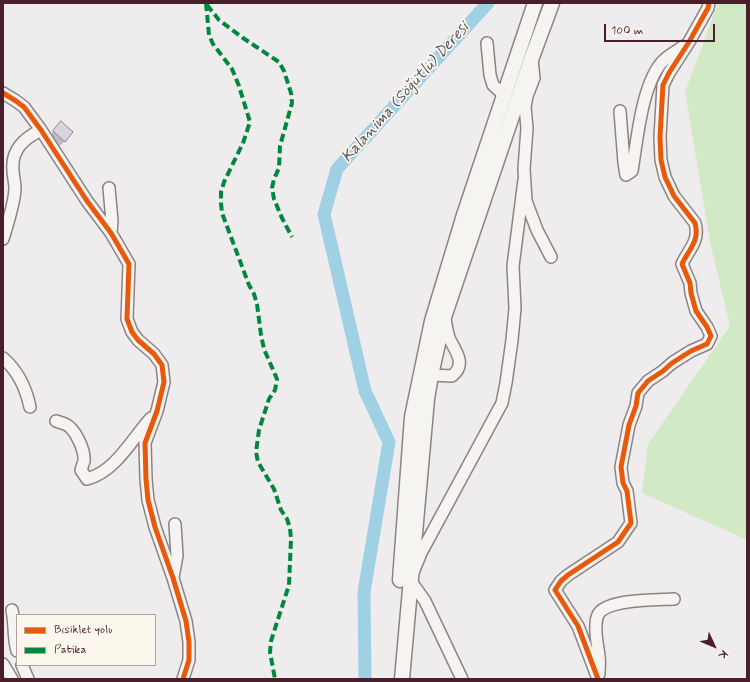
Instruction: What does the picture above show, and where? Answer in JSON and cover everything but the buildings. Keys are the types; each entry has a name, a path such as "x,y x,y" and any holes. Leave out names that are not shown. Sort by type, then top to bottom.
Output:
{"main road":[{"path":"392,679 405,526 412,417 432,321 464,215 535,3"},
{"path":"402,679 426,399 431,375 444,317 532,57 552,3"}],"street":[{"path":"599,679 578,626 555,590 568,575 618,542 631,523 627,491 623,483 621,467 629,425 636,406 638,393 648,381 672,363 691,351 707,344 710,336 707,326 696,311 690,283 682,264 694,243 696,236 695,223 664,178 661,160 660,136 663,85 689,42 708,8 709,3"},
{"path":"620,111 626,174 632,171 642,105 657,68 664,60 689,42"},
{"path":"487,43 490,75 493,85 504,95"},
{"path":"462,679 425,601 410,580 420,553 502,403 506,388 515,308 513,266 524,180 527,128 526,107 527,96 534,78 532,57"},
{"path":"3,94 24,107 41,130 87,201 111,233 129,264 127,320 132,332 138,340 154,354 162,365 164,382 157,412 145,443 146,479 148,500 154,527 173,578 186,621 189,642 188,660 182,679"},
{"path":"3,239 14,198 15,188 13,157 24,140 41,130"},
{"path":"524,180 526,201 529,211 551,257"},
{"path":"109,188 112,221 111,233"},
{"path":"431,375 452,376 457,372 460,360 456,348 450,339 444,317"},
{"path":"3,358 20,378 25,387 30,407"},
{"path":"56,422 67,424 79,441 83,450 84,460 81,470 86,479 97,476 114,464 157,412"},
{"path":"173,578 177,556 175,524"},
{"path":"599,679 599,655 596,645 596,624 598,614 606,607 624,602 674,599"},
{"path":"12,610 14,620 14,640 16,647"},
{"path":"3,664 12,679"},
{"path":"22,666 28,679"}],"green space":[{"path":"718,3 747,3 747,540 642,493 648,444 730,326 710,242 685,92"}],"waterway":[{"name":"Kalanima (Söğütlü) Deresi","path":"365,679 364,592 389,442 365,391 324,214 337,169 488,3"}],"marked path":[{"path":"206,3 209,35 213,44 232,69 250,122 243,143 224,182 221,192 222,213 249,285 254,294 264,349 277,379 275,390 269,399 259,430 256,452 258,462 274,489 281,510 287,519 291,539 289,585 271,641 270,652 275,679"},
{"path":"207,5 219,20 279,62 284,71 291,93 292,103 280,146 279,168 272,188 274,199 292,237"}],"cycle path":[{"path":"598,679 578,626 555,590 561,581 568,575 618,542 631,523 627,491 623,483 621,467 629,425 636,406 638,393 648,381 672,363 691,351 707,344 711,336 707,327 696,311 690,283 682,264 695,240 695,223 674,196 665,177 661,160 660,137 663,85 689,42 708,8 709,3"},
{"path":"3,93 24,107 41,130 87,201 111,233 129,264 127,319 132,332 138,340 154,354 162,365 164,382 157,411 145,443 146,479 148,500 155,527 186,621 189,642 189,660 183,679"}]}
